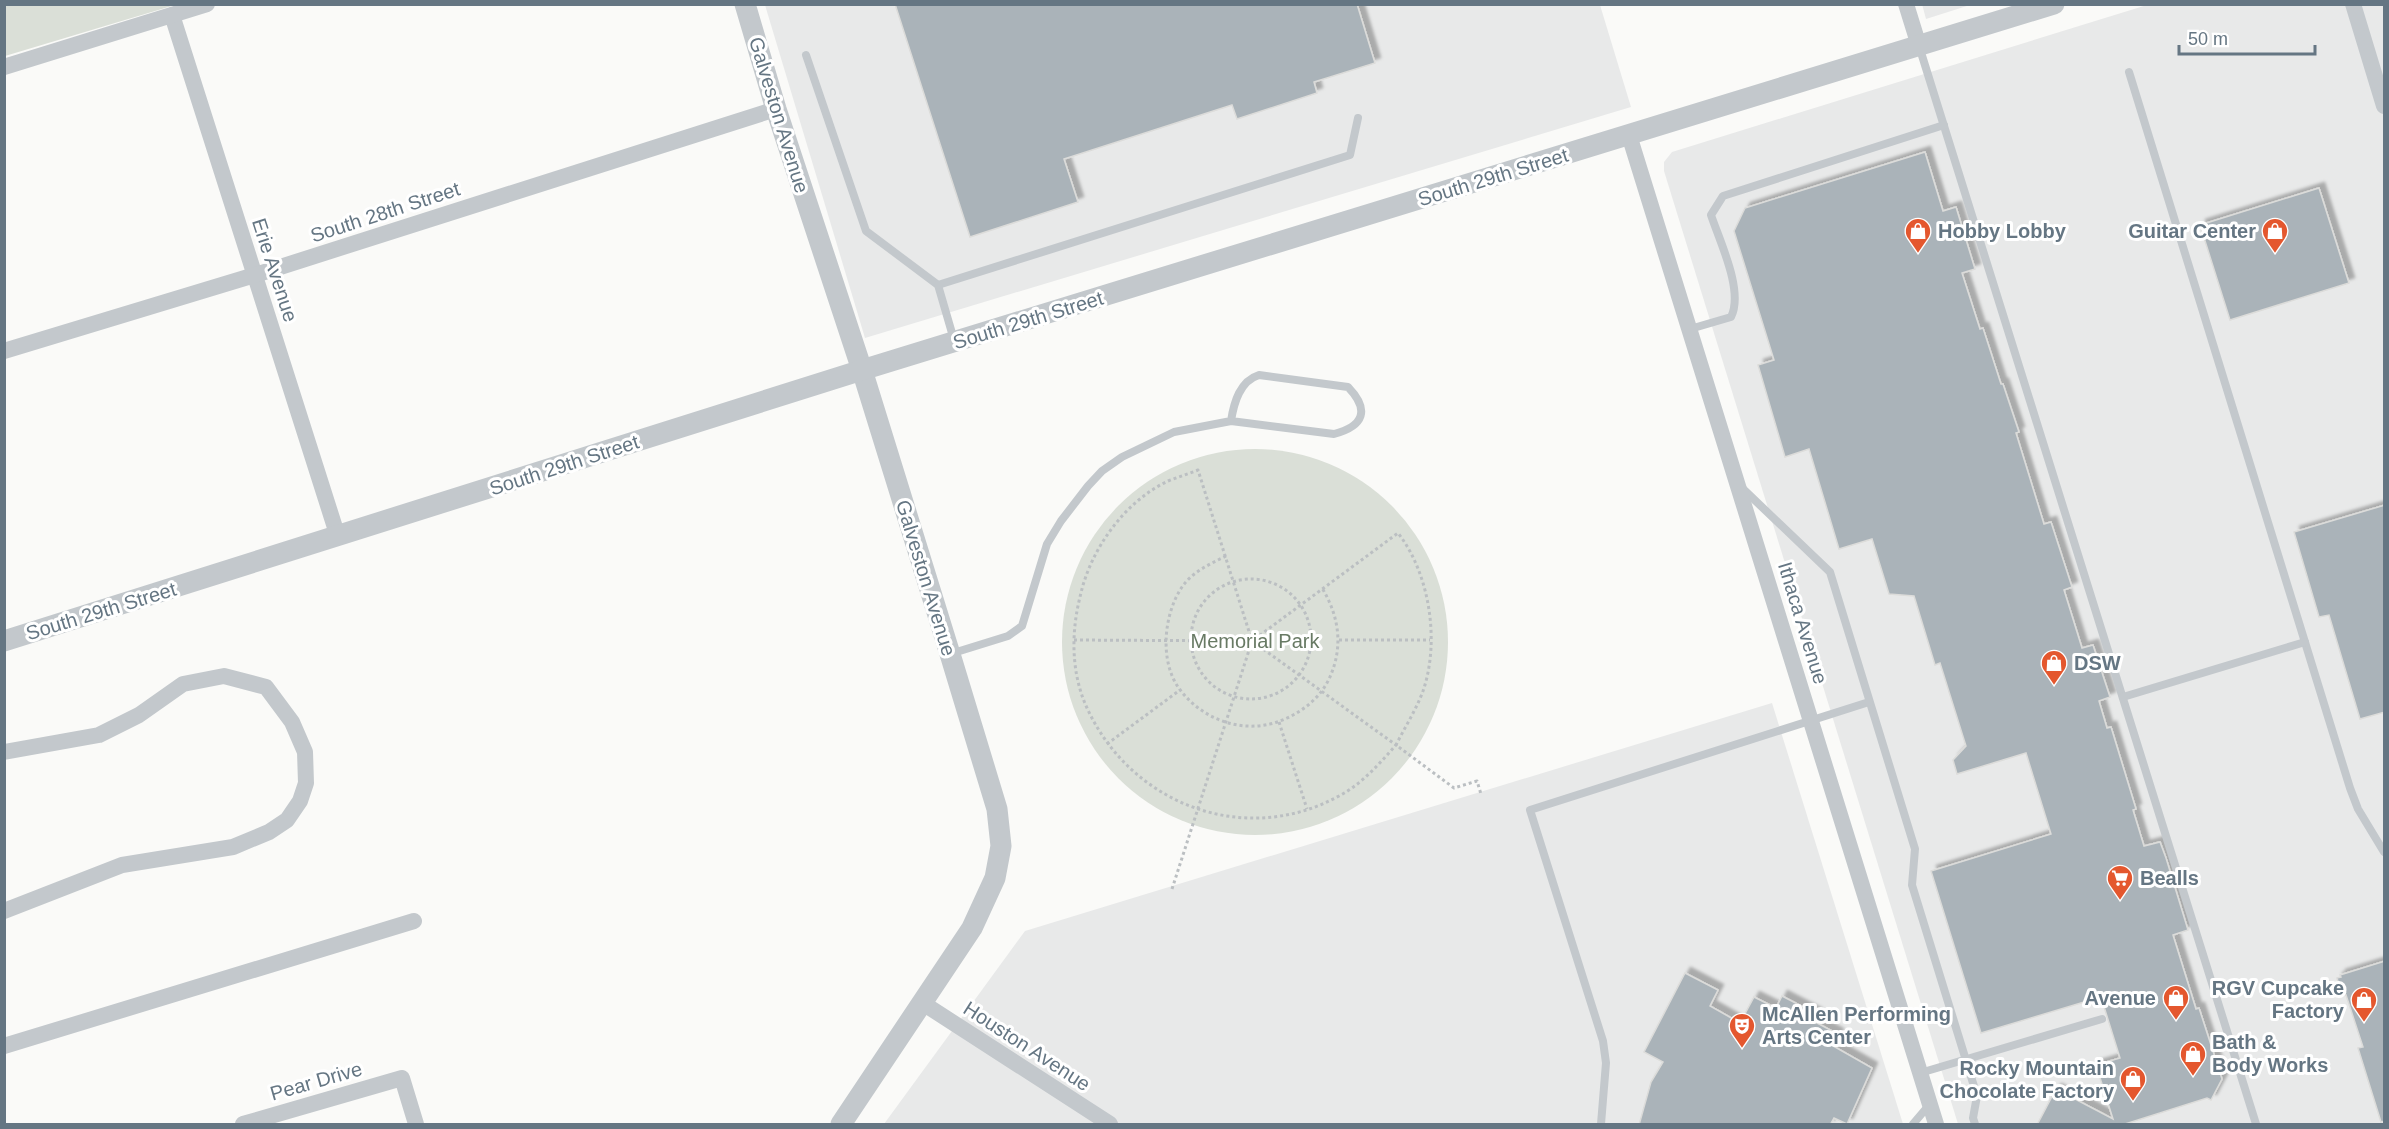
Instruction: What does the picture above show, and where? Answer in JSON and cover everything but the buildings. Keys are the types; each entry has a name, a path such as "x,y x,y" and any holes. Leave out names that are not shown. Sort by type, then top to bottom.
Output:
{"street":[{"path":"4,67 207,4"},
{"name":"Galveston Avenue","path":"745,4 776,109 862,370 950,654 997,809 1001,846 995,878 972,928 841,1125"},
{"path":"1906,4 1919,46"},
{"name":"South 29th Street","path":"4,641 862,370 2054,4"},
{"path":"2353,4 2385,106"},
{"name":"Erie Avenue","path":"172,15 338,537"},
{"name":"South 28th Street","path":"4,351 255,275 776,109"},
{"name":"Ithaca Avenue","path":"1629,135 1936,1125"},
{"path":"4,752 99,735 139,715 183,684 224,676 266,687 292,722 305,752 306,783 300,801 287,820 269,832 233,847 122,865 4,911"},
{"path":"4,1046 414,921"},
{"name":"Houston Avenue","path":"921,1002 1110,1125"},
{"name":"Pear Drive","path":"243,1125 402,1078 416,1125"}],"lane":[{"path":"1919,46 2256,1125"},
{"path":"806,55 866,231 938,285 955,343"},
{"path":"2129,72 2358,809 2385,852"},
{"path":"938,285 1350,155 1358,118"},
{"path":"1690,329 1731,317 1736,307 1736,292 1711,215 1723,196 1944,125"},
{"path":"950,654 1008,636 1022,626 1047,544 1074,503 1102,471 1122,457 1174,432 1231,421 1334,434 1351,430 1359,423 1361,411 1358,397 1348,387 1259,375 1249,378 1240,391 1233,405 1231,421"},
{"path":"1737,483 1830,572 1914,849 1912,885 1977,1096 1973,1118 1975,1125"},
{"path":"2124,697 2305,642"},
{"path":"1601,1125 1605,1064 1603,1041 1530,810 1869,702"},
{"path":"1920,1073 2102,1019"},
{"path":"1912,1125 1930,1104"}],"path":[{"path":"1172,888 1197,809 1252,641 1300,603 1398,533 1407,543 1424,581 1429,607 1429,661 1423,691 1396,745 1374,770 1348,791 1328,801 1284,815 1262,818 1228,817 1197,809 1166,796 1139,778 1107,744 1086,707 1075,666 1074,640 1082,584 1094,557 1109,533 1140,499 1168,482 1198,470 1252,641"},
{"path":"1226,556 1200,570 1182,586 1169,614 1165,640 1170,666 1180,690 1199,708 1225,724 1251,726 1279,722 1300,711 1322,692 1335,664 1340,640 1333,607 1322,588"},
{"path":"1252,579 1270,582 1287,590 1300,603 1310,622 1312,642 1308,662 1300,675 1281,692 1262,699 1242,700 1222,693 1207,680 1196,663 1191,641 1193,623 1201,604 1216,590 1234,581 1252,579"},
{"path":"1074,640 1252,641 1454,788 1477,781 1480,794"},
{"path":"1340,640 1430,640"},
{"path":"1107,744 1180,690"},
{"path":"1279,722 1307,809"}],"shaded area":[{"path":"1922,4 1970,4 1970,5 1926,19"},
{"path":"765,5 1600,5 1631,107 865,338"},
{"path":"2147,5 2384,5 2384,1124 1958,1124 1664,171 1664,162 1672,152"},
{"path":"1772,703 1903,1124 884,1124 1025,931"}],"green space":[{"path":"5,4 175,4 175,5 5,56"},
{"name":"Memorial Park","path":"1255,449 1293,453 1329,464 1362,481 1391,506 1416,535 1433,568 1444,604 1448,642 1444,680 1433,716 1416,749 1391,778 1362,803 1329,820 1293,831 1255,835 1217,831 1181,820 1148,803 1119,778 1094,749 1077,716 1066,680 1062,642 1066,604 1077,568 1094,535 1119,506 1148,481 1181,464 1217,453"}],"place":[{"name":"Hobby Lobby","path":"1918,254"},
{"name":"Guitar Center","path":"2275,254"},
{"name":"DSW","path":"2054,686"},
{"name":"Bealls","path":"2120,901"},
{"name":"Avenue","path":"2176,1021"},
{"name":"RGV Cupcake Factory","path":"2364,1023"},
{"name":"McAllen Performing Arts Center","path":"1742,1049"},
{"name":"Bath & Body Works","path":"2193,1077"},
{"name":"Rocky Mountain Chocolate Factory","path":"2133,1102"}]}
